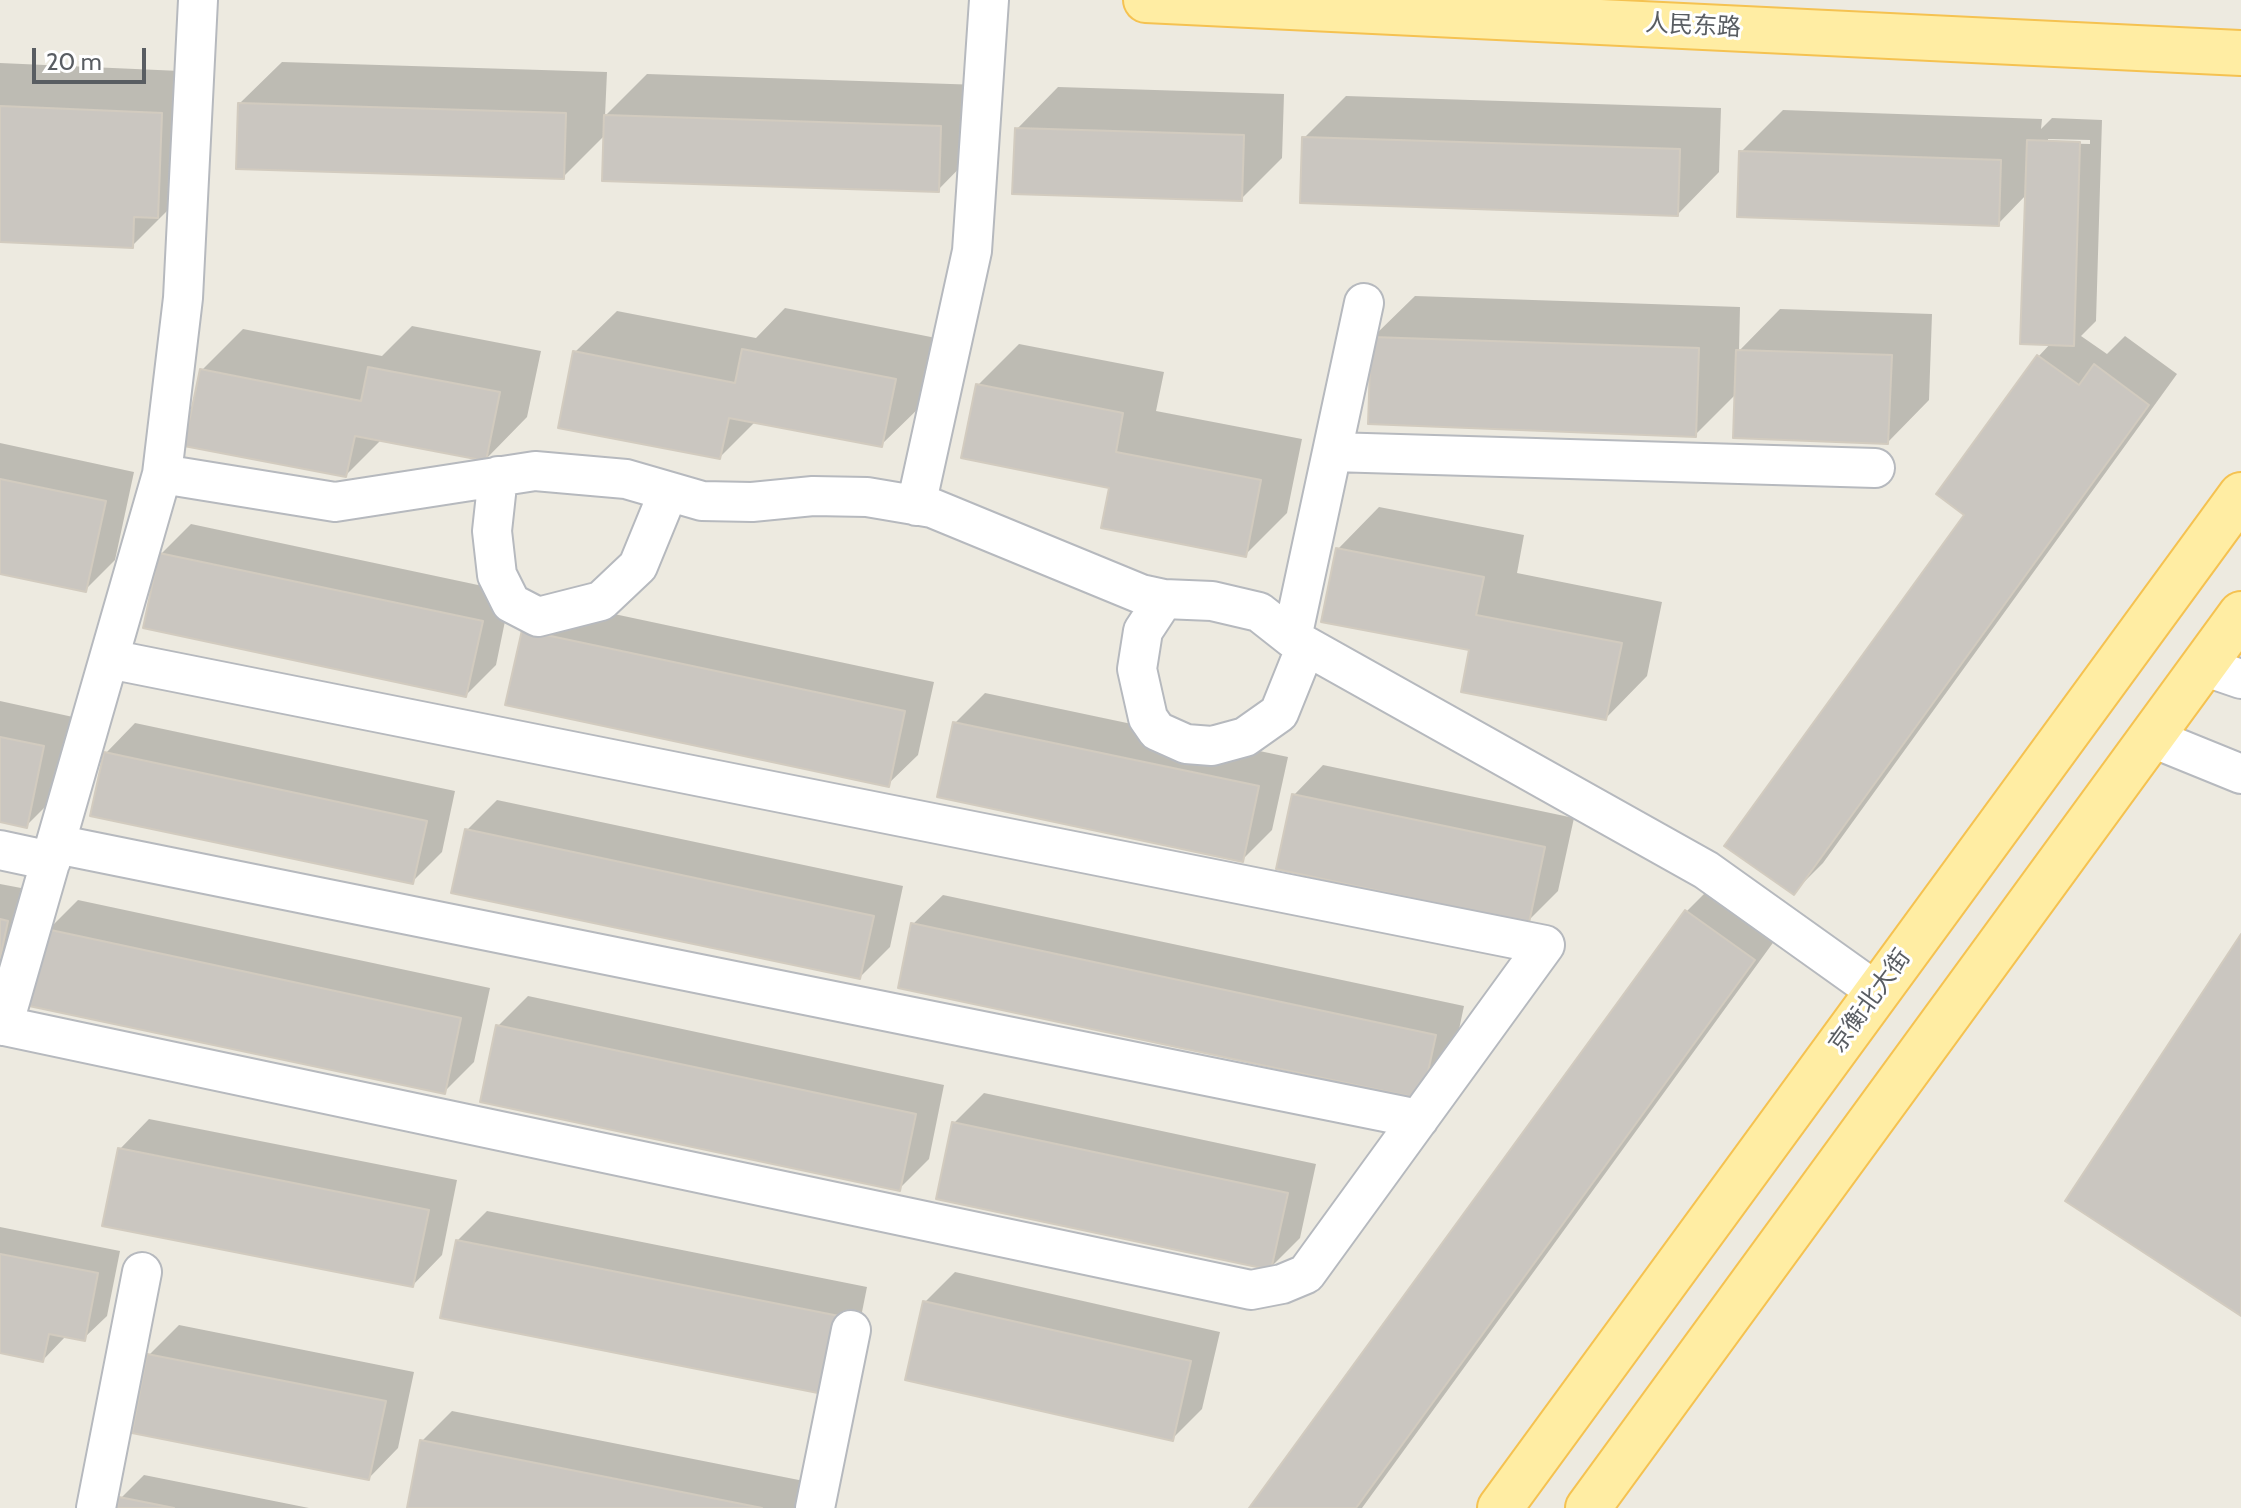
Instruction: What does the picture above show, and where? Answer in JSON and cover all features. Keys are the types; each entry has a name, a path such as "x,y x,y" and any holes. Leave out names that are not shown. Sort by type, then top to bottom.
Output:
{"main road":[{"name":"人民东路","path":"1146,0 2241,53"},
{"name":"京衡北大街","path":"1500,1508 2241,495"},
{"path":"1588,1508 2150,737 2222,673 2241,614"}],"lane":[{"path":"109,659 1545,945 1306,1274 1282,1284 1251,1290 2,1026 162,474 183,298 198,0"},
{"path":"916,506 972,251 989,0"},
{"path":"1164,599 1143,631 1137,669 1148,718 1157,731 1186,744 1212,746 1245,737 1279,713 1299,642 1332,452 1364,303"},
{"path":"1332,452 1875,468"},
{"path":"162,474 335,502 535,471 626,479 702,501 867,497 932,508 1141,594 1164,599 1212,601 1259,612 1299,642 1706,870 1877,992"},
{"path":"498,476 492,531 497,575 511,603 538,617 601,601 638,566 668,493"},
{"path":"2150,737 2241,774"},
{"path":"0,850 53,853 1419,1119"},
{"path":"96,1508 142,1272"},
{"path":"815,1508 851,1330"}],"building":[{"path":"238,103 566,113 564,179 236,169"},
{"path":"0,106 162,113 158,218 134,217 133,248 0,242"},
{"path":"604,115 941,126 939,192 602,181"},
{"path":"1015,128 1244,135 1242,201 1012,194"},
{"path":"1302,137 1680,149 1678,216 1300,203"},
{"path":"2027,140 2080,142 2074,346 2020,344"},
{"path":"1739,151 2001,160 1999,226 1737,217"},
{"path":"1371,337 1699,348 1696,437 1368,424"},
{"path":"742,349 896,379 882,447 729,418 720,459 558,428 573,351 735,383"},
{"path":"1736,350 1892,355 1888,444 1733,438"},
{"path":"2037,355 2079,385 2094,364 2149,405 1794,895 1724,846 1964,515 1936,494"},
{"path":"368,367 500,392 486,461 355,436 346,477 184,446 200,369 361,401"},
{"path":"976,384 1123,413 1116,452 1261,480 1246,557 1101,528 1109,488 961,458"},
{"path":"0,479 106,501 86,592 0,574"},
{"path":"1336,548 1484,577 1476,615 1622,643 1606,720 1461,692 1469,650 1321,622"},
{"path":"159,553 483,621 466,697 143,628"},
{"path":"522,630 905,711 889,787 505,705"},
{"path":"953,722 1259,786 1243,862 937,797"},
{"path":"0,737 44,746 27,828 0,822"},
{"path":"104,752 427,821 413,884 90,816"},
{"path":"1292,794 1545,847 1529,923 1276,869"},
{"path":"465,829 874,916 860,979 451,893"},
{"path":"1685,910 1755,960 1356,1508 1249,1508"},
{"path":"0,919 8,921 0,958"},
{"path":"911,923 1436,1035 1422,1099 898,988"},
{"path":"46,929 461,1018 445,1094 29,1006"},
{"path":"2241,934 2241,1316 2065,1201"},
{"path":"496,1025 916,1114 900,1191 480,1102"},
{"path":"952,1122 1288,1193 1271,1270 936,1199"},
{"path":"118,1148 429,1210 413,1287 102,1226"},
{"path":"456,1240 839,1316 823,1394 440,1318"},
{"path":"0,1254 98,1273 85,1341 49,1334 43,1362 0,1353"},
{"path":"923,1301 1191,1361 1173,1441 905,1380"},
{"path":"147,1354 386,1401 369,1480 132,1433"},
{"path":"420,1440 762,1508 407,1508"},
{"path":"119,1497 174,1508 117,1508"}]}
